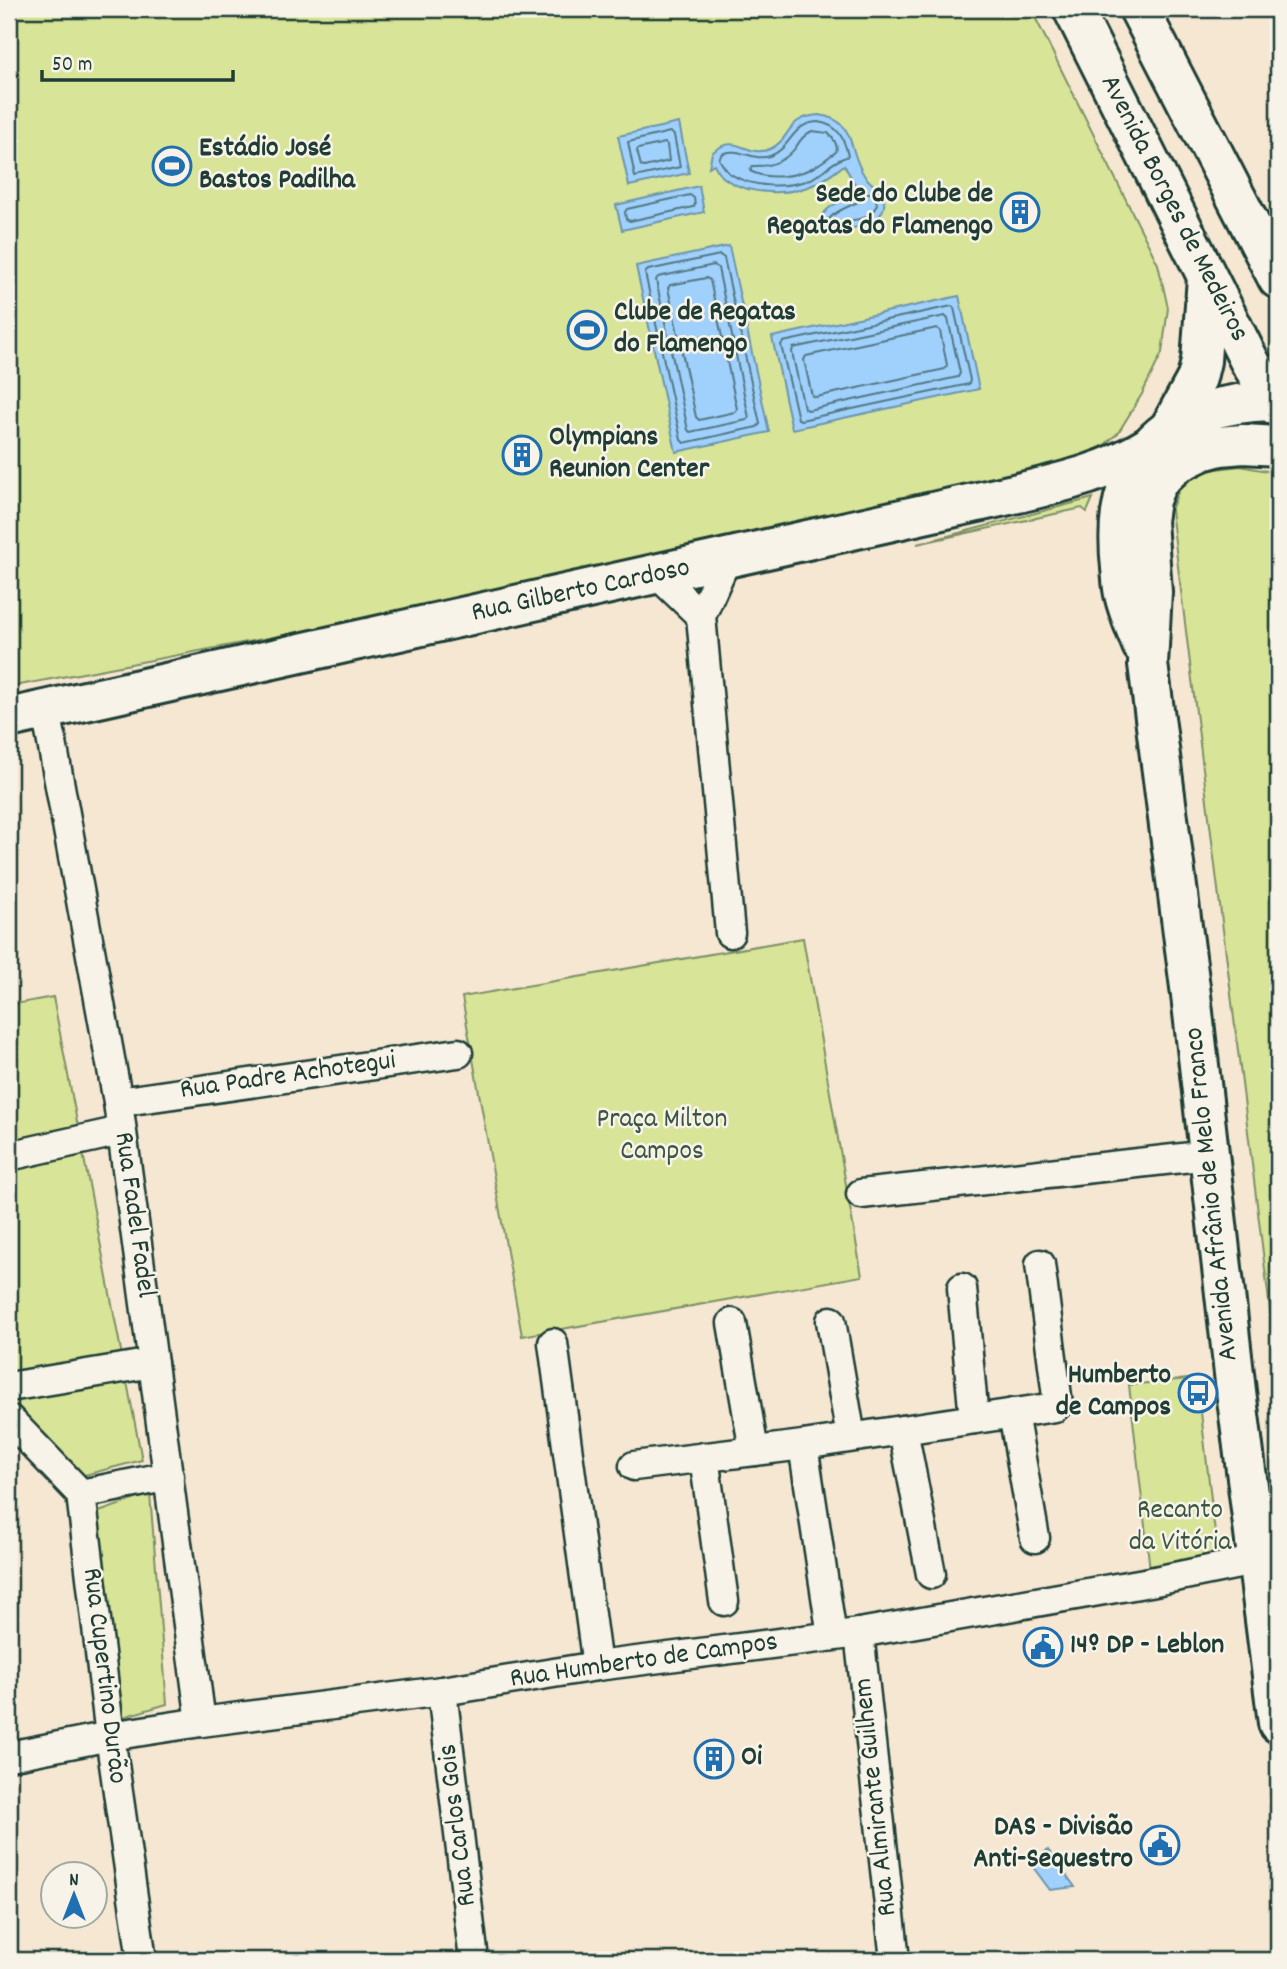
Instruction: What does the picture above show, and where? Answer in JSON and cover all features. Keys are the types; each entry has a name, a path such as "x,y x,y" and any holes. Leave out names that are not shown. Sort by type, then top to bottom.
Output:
{"main road":[{"name":"Avenida Borges de Medeiros","path":"1073,9 1250,362 1277,404"},
{"path":"1139,9 1278,279"},
{"name":"Avenida Afrânio de Melo Franco","path":"1148,664 1124,594 1119,535 1121,506 1135,469 1191,391 1199,370 1208,278"},
{"path":"1158,439 1196,415 1218,408 1249,402 1277,404"},
{"name":"Rua Gilberto Cardoso","path":"9,718 726,560 1072,480 1119,463 1158,439"},
{"name":"Avenida Afrânio de Melo Franco","path":"1278,446 1243,444 1211,448 1177,463 1160,479 1150,500 1147,521 1152,592 1148,664 1209,1155 1268,1558 1278,1723"}],"street":[{"path":"726,560 701,616 730,933"},
{"path":"658,575 701,616"},
{"name":"Rua Fadel Fadel","path":"46,710 118,1102 201,1722"},
{"name":"Rua Padre Achotegui","path":"118,1102 458,1053"},
{"path":"9,1156 121,1131"},
{"path":"862,1194 1209,1155"},
{"path":"634,1466 803,1445 1055,1407 1058,1404 1040,1264"},
{"path":"962,1288 974,1419"},
{"path":"831,1321 851,1437"},
{"path":"732,1324 754,1451"},
{"path":"553,1343 597,1666"},
{"path":"9,1387 153,1363"},
{"path":"1013,1413 1035,1538"},
{"path":"9,1419 81,1494 169,1476"},
{"path":"903,1430 931,1574"},
{"name":"Rua Almirante Guilhem","path":"803,1445 845,1635 895,1960"},
{"path":"704,1457 724,1601"},
{"name":"Rua Cupertino Durão","path":"81,1494 110,1736 142,1960"},
{"name":"Rua Humberto de Campos","path":"9,1756 201,1722 442,1691 597,1666 845,1635 1150,1583 1268,1558"},
{"name":"Rua Carlos Gois","path":"442,1691 474,1960"}],"green space":[{"name":"Clube de Regatas do Flamengo","path":"9,9 1031,9 1158,264 1168,308 1162,353 1142,394 1118,433 1078,468 480,598 9,687"},
{"path":"1240,466 1278,473 1278,1374 1171,510 1182,482 1209,470"},
{"path":"1093,498 1087,512 1082,508 917,544"},
{"name":"Praça Milton Campos","path":"803,938 862,1276 522,1336 462,997"},
{"path":"53,997 142,1460 81,1476 9,1406 9,1005"},
{"name":"Recanto da Vitória","path":"1197,1378 1218,1559 1150,1570 1129,1385"},
{"path":"150,1494 167,1704 123,1717 96,1513"}],"water":[{"path":"819,115 831,118 845,129 864,175 883,196 883,209 879,216 862,226 824,231 821,223 822,217 832,206 860,193 844,165 817,183 782,192 744,188 723,177 714,164 709,167 712,153 720,147 735,145 755,151 770,149 782,140 794,124"},
{"path":"679,123 689,173 629,186 618,136"},
{"path":"699,186 704,212 622,230 616,205"},
{"path":"729,246 769,432 676,452 636,266"},
{"path":"959,296 979,389 792,429 772,337"},
{"path":"1048,1850 1075,1887 1050,1890 1030,1863"}],"place":[{"name":"Estádio José Bastos Padilha","path":"172,166"},
{"name":"Sede do Clube de Regatas do Flamengo","path":"1020,212"},
{"name":"Clube de Regatas do Flamengo","path":"587,330"},
{"name":"Olympians Reunion Center","path":"522,455"},
{"name":"Humberto de Campos","path":"1198,1393"},
{"name":"14º DP - Leblon","path":"1043,1647"},
{"name":"Oi","path":"714,1759"},
{"name":"DAS - Divisão Anti-Sequestro","path":"1160,1845"}]}
